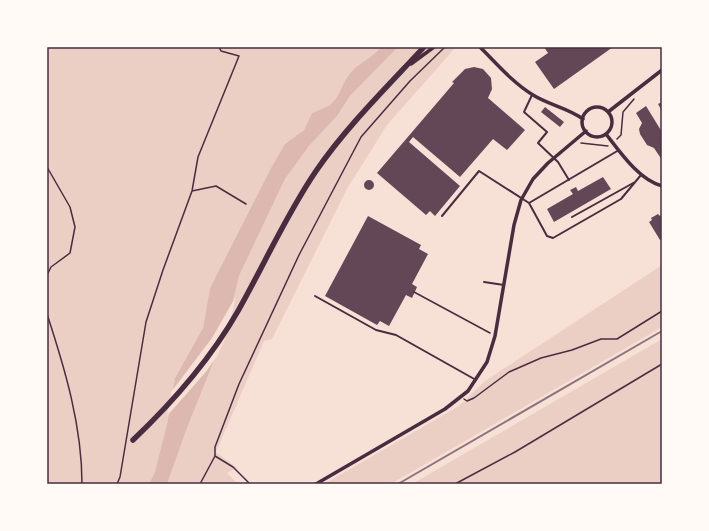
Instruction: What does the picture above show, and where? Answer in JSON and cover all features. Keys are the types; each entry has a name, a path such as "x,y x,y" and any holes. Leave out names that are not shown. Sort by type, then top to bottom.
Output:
{"main road":[{"path":"133,440 183,389 214,348 255,280 297,201 337,142 424,47"}],"street":[{"path":"398,74 434,47"},
{"path":"480,47 532,95 570,111 583,119"},
{"path":"608,112 662,70"},
{"path":"603,108 608,112 612,123 606,134 596,137 586,131 583,119 585,113 590,109 603,108"},
{"path":"316,484 445,409 461,397 476,380 487,362 495,336 514,225 521,200 534,179 554,158 586,131"},
{"path":"606,134 641,175 662,186"}],"lane":[{"path":"532,95 524,112 547,132 538,142 554,158 569,180"},
{"path":"529,203 620,150"},
{"path":"442,216 479,171 521,200 529,203 547,236 553,238 621,199 641,175"},
{"path":"572,218 636,181"},
{"path":"484,282 504,285"},
{"path":"314,296 376,330 396,336 476,380"}],"path":[{"path":"118,484 146,322 192,191 198,157 239,56 221,51 219,47"},
{"path":"200,484 215,456 215,447 243,377 299,255 361,137 410,81 445,47"},
{"path":"577,139 582,144 607,147 613,142 621,135 623,112 636,97 632,92"},
{"path":"47,167 70,207 75,227 70,253 51,267 47,275"},
{"path":"192,191 216,186 246,204"},
{"path":"414,292 495,336"},
{"path":"461,397 467,401 474,398 509,372 541,358 572,350 601,339 617,339 662,311"},
{"path":"47,314 72,398 82,471 82,484"},
{"path":"455,484 515,452 662,364"},
{"path":"215,456 234,467 250,484"}],"shaded area":[{"path":"47,47 381,47 352,71 337,97 330,105 312,113 304,130 285,144 271,168 210,288 203,328 175,378 167,424 155,473 149,484 47,484"},
{"path":"381,47 398,47 350,96 337,116 309,146 285,179 239,276 226,331 187,428 167,484 149,484 155,472 167,424 175,378 203,328 210,288 271,168 285,144 304,130 312,113 330,105 337,97 352,71"},
{"path":"398,47 456,47 387,125 347,189 272,339 264,341 216,452 237,468 227,473 238,484 167,484 187,428 226,331 239,276 285,179 309,146 337,116 350,96"},
{"path":"662,265 662,327 391,484 324,484 459,406 485,381"},
{"path":"662,339 662,484 412,484"}],"pier":[{"path":"236,296 228,331 218,355 205,373 167,416 171,392 212,338"}],"building":[{"path":"544,47 613,47 554,89 535,62 548,53"},
{"path":"474,67 483,69 491,78 492,89 488,98 525,130 507,150 493,139 460,177 413,137 409,142 460,186 435,216 430,211 426,215 377,173 454,83 452,82 465,69"},
{"path":"662,102 662,111 658,104"},
{"path":"646,106 662,132 662,160 654,148 647,145 640,134 639,129 642,123 636,113"},
{"path":"545,107 564,122 560,127 541,112"},
{"path":"603,177 611,189 554,222 547,209 573,194 570,190 576,187 578,191"},
{"path":"367,180 371,180 373,181 373,189 367,190 364,187 364,183"},
{"path":"658,214 660,216 662,214 662,239 660,240 649,222 652,220 651,218"},
{"path":"368,216 421,245 419,249 428,254 412,284 417,287 412,298 406,295 389,326 380,321 377,325 325,296"}],"railway":[{"path":"398,484 662,331"}]}
